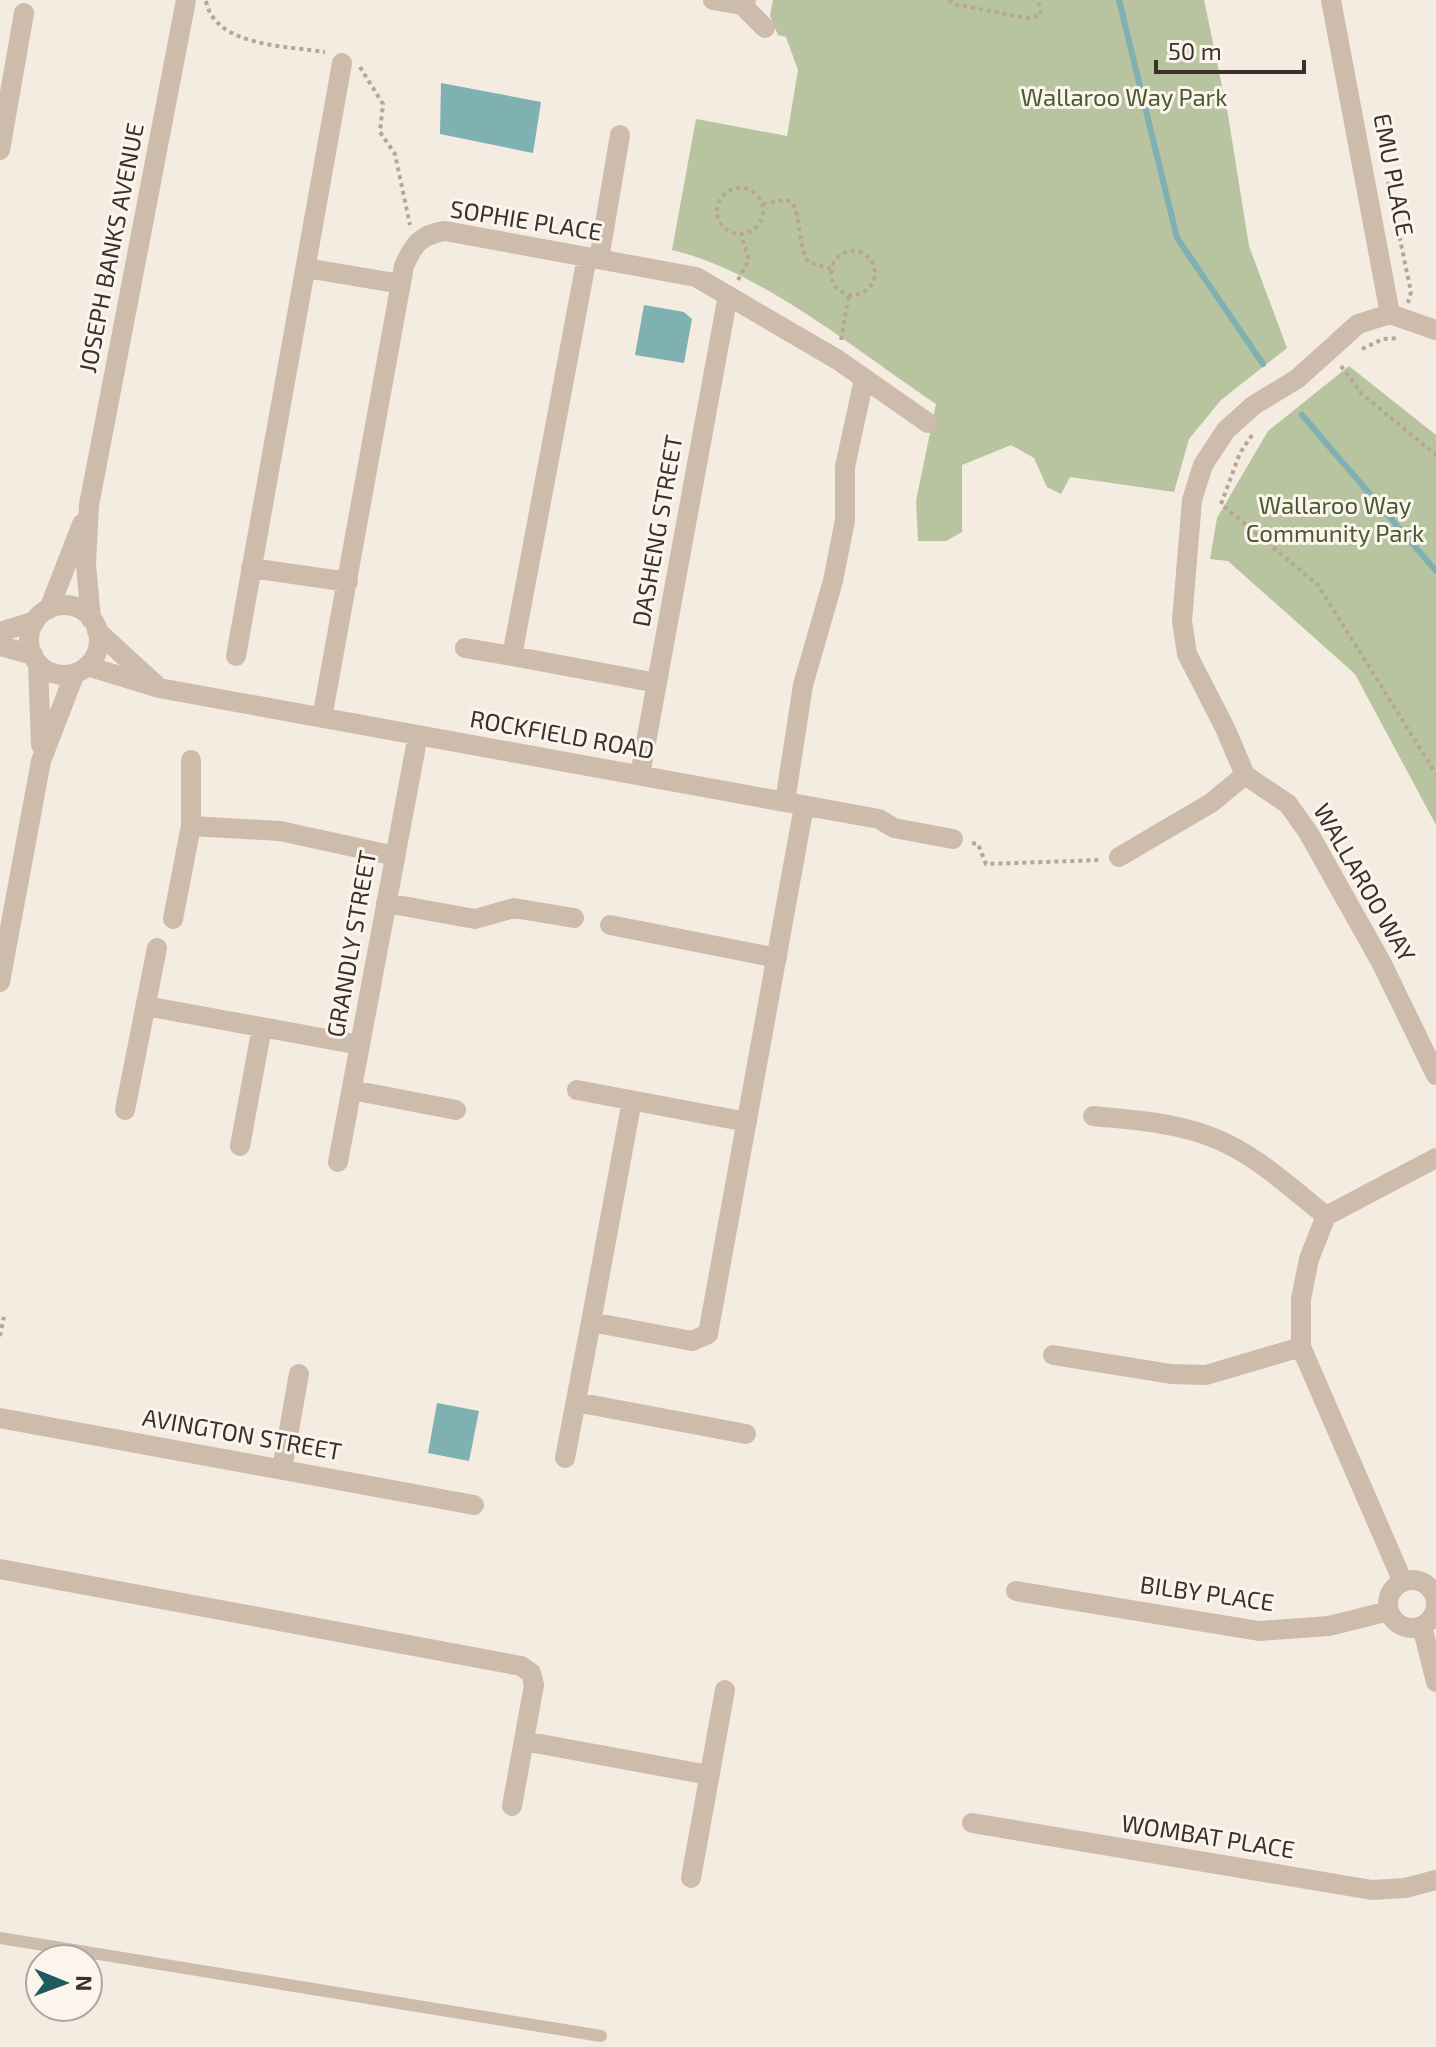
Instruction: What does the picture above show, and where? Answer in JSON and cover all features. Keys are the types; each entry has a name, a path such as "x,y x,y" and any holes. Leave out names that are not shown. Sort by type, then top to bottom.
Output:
{"street":[{"name":"JOSEPH BANKS AVENUE","path":"94,625 86,565 89,505 186,0"},
{"path":"713,0 744,2 765,28"},
{"name":"EMU PLACE","path":"1331,0 1397,316"},
{"path":"0,150 4,107 24,13"},
{"path":"236,656 342,63"},
{"path":"512,656 620,135"},
{"name":"SOPHIE PLACE","path":"322,718 401,284 412,247 433,233 445,231 696,277 838,360 928,423"},
{"path":"306,268 401,284"},
{"name":"DASHENG STREET","path":"640,775 728,295"},
{"path":"1119,857 1211,803 1245,775 1187,654 1183,586 1192,500 1203,465 1226,430 1254,405 1297,379 1333,364 1358,324 1397,316 1436,330"},
{"path":"591,1322 692,1341 708,1334 777,958 795,804 803,685 833,581 845,520 845,467 864,379"},
{"name":"JOSEPH BANKS AVENUE","path":"42,615 89,505"},
{"path":"251,568 348,582"},
{"path":"0,632 71,606 159,688"},
{"path":"41,761 35,660 29,644 42,615"},
{"path":"0,982 41,761 81,670 97,650 94,625"},
{"path":"0,646 35,660 57,674 81,670"},
{"path":"465,648 657,683"},
{"name":"ROCKFIELD ROAD","path":"81,670 159,688 879,819 894,828 953,839"},
{"name":"GRANDLY STREET","path":"338,1162 418,735"},
{"path":"173,919 191,826 191,760"},
{"name":"WALLAROO WAY","path":"1245,775 1288,804 1308,832 1381,962 1436,1075"},
{"path":"191,826 280,831 395,856"},
{"path":"386,903 475,919 514,908 574,918"},
{"path":"610,925 777,958"},
{"path":"125,1110 157,948"},
{"path":"146,1006 360,1045"},
{"path":"240,1146 262,1027"},
{"path":"352,1090 456,1110"},
{"path":"577,1090 747,1122"},
{"path":"565,1458 632,1100"},
{"path":"1093,1116 1155,1122 1210,1136 1250,1157 1326,1216"},
{"path":"1403,1582 1301,1347 1301,1299 1309,1259 1326,1216 1436,1158"},
{"path":"1053,1355 1171,1374 1206,1375 1301,1347"},
{"path":"282,1469 299,1374"},
{"path":"576,1402 746,1434"},
{"name":"AVINGTON STREET","path":"0,1418 474,1505"},
{"path":"0,1569 521,1666 531,1673 534,1685 512,1806"},
{"path":"1419,1581 1435,1599 1434,1615 1422,1626 1406,1627 1389,1611 1389,1597 1403,1582 1419,1581"},
{"name":"BILBY PLACE","path":"1016,1591 1259,1631 1329,1626 1389,1611"},
{"path":"1422,1626 1436,1682"},
{"path":"691,1878 725,1690"},
{"path":"524,1741 709,1775"},
{"name":"WOMBAT PLACE","path":"972,1823 1372,1890 1405,1888 1436,1880"}],"lane":[{"path":"0,1938 601,2036"}],"path":[{"path":"949,0 953,4 1027,18 1041,15 1038,0"},
{"path":"1359,352 1383,339 1399,338 1397,316 1411,292 1385,169"},
{"path":"739,188 749,190 762,204 757,227 741,235 726,230 718,218 718,204 724,194 739,188"},
{"path":"762,204 785,200 792,202 802,251 808,262 832,269"},
{"path":"728,295 749,260 741,235"},
{"path":"845,253 868,257 874,266 874,280 862,293 849,295 833,281 832,269 845,253"},
{"path":"838,360 849,295"},
{"path":"1350,358 1333,364 1362,394 1436,455"},
{"path":"1255,431 1240,453 1221,504 1318,585 1436,774"},
{"path":"953,839 978,844 986,864 1090,861 1119,857"},
{"path":"0,1336 4,1317"}],"green space":[{"name":"Wallaroo Way Park","path":"773,0 1204,0 1228,115 1249,246 1287,348 1221,400 1189,439 1174,492 1070,477 1061,494 1047,487 1034,458 1011,445 962,465 962,532 946,541 918,541 916,501 936,404 775,294 706,261 672,250 696,119 787,136 798,70 786,37 778,35 770,16"},
{"name":"Wallaroo Way Community Park","path":"1349,366 1436,435 1436,825 1355,674 1228,561 1210,559 1217,518 1268,431"}],"water":[{"path":"441,83 541,102 533,153 440,134"},
{"path":"644,305 684,312 692,319 684,363 635,355"},
{"path":"437,1403 479,1411 469,1461 428,1453"}],"waterway":[{"path":"1119,0 1177,238 1263,364"},
{"path":"1302,415 1436,571"}]}
